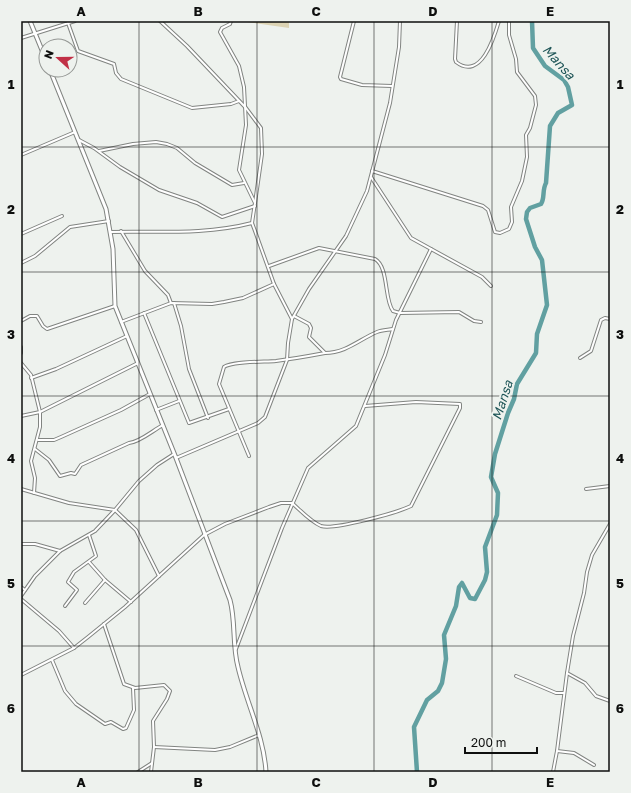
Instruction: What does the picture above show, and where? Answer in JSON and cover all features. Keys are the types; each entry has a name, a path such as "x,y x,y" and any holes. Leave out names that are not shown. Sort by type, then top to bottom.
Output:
{"street":[{"path":"30,21 38,40"},
{"path":"21,38 75,21"},
{"path":"160,21 187,46 246,108 261,128 262,154 252,223 269,266 274,284 293,318 309,324 311,328 309,337 325,353"},
{"path":"231,21 231,24 222,28 220,32 240,69 246,108 246,125 239,162 240,174 255,205"},
{"path":"354,21 340,77 362,85 392,86"},
{"path":"176,458 258,424 265,417 287,360 288,342 293,318 309,288 321,274 334,252 346,236 364,198 384,129 399,47 400,21"},
{"path":"457,21 455,59 456,62 464,66 477,64 481,60 490,47 499,21"},
{"path":"372,171 483,206 488,210 495,232 500,233 509,229 512,222 511,207 522,181 527,158 526,135 530,128 536,105 535,96 517,72 516,59 509,36 509,21"},
{"path":"68,23 78,51 114,64 118,76 127,81 192,108 231,104 239,101"},
{"path":"53,78 103,198 109,221 115,306 176,458 231,604 234,620 238,668 263,751 266,772"},
{"path":"21,155 75,132"},
{"path":"79,140 99,151 120,167 159,190 197,203 222,217 255,205"},
{"path":"99,151 133,144 156,142 167,144 177,148 195,163 232,185 244,183"},
{"path":"371,177 411,238 482,277 491,286"},
{"path":"21,234 62,216"},
{"path":"21,263 35,256 70,227 109,221"},
{"path":"110,232 229,229 252,223"},
{"path":"121,232 145,271 168,295 171,303"},
{"path":"269,266 315,249 378,261 386,281 391,309 400,313 459,312 474,321 481,322"},
{"path":"236,649 292,503 310,465 351,431 358,423 385,355 393,329 431,249"},
{"path":"121,322 171,303 212,304 224,302 243,298 274,284"},
{"path":"174,303 181,326 189,369 208,418"},
{"path":"21,321 30,316 38,316 43,326 47,328 115,306"},
{"path":"144,313 189,423 208,418 229,409"},
{"path":"580,358 591,351 600,320 605,318 610,319"},
{"path":"249,456 238,432 219,381 225,366 259,361 287,360 332,353 357,344 378,331 393,329"},
{"path":"31,378 56,369 127,336"},
{"path":"21,348 21,353"},
{"path":"21,362 29,372 40,412 38,440 32,461 35,478 34,493"},
{"path":"21,416 40,412 138,363"},
{"path":"38,440 54,440 121,410 150,393"},
{"path":"156,410 179,400"},
{"path":"21,675 74,648 131,602 204,535 225,524 269,507 292,503 317,523 327,526 351,524 402,510 413,503 429,467 460,408 460,404 416,402 365,406"},
{"path":"35,449 49,460 60,476 71,473 75,474 81,465 129,443 137,442 148,433 162,425"},
{"path":"74,648 59,631 21,597 25,590 60,551 95,531 116,510 139,481 157,465 174,454"},
{"path":"586,489 610,486"},
{"path":"21,489 69,503 116,510 136,530 159,576"},
{"path":"553,772 567,673 589,564 610,524"},
{"path":"65,606 77,590 68,582 71,576 80,567 94,559 96,554 88,535"},
{"path":"21,544 35,544 60,551"},
{"path":"90,562 105,580 131,602"},
{"path":"85,603 105,580"},
{"path":"21,587 25,590"},
{"path":"104,624 122,680 127,686 133,688 166,685 170,691 167,699 153,721 154,747 151,772"},
{"path":"52,660 65,691 76,704 105,724 111,722 123,729 126,728 134,710 133,688"},
{"path":"567,673 585,683 596,696 610,701"},
{"path":"516,676 556,692 564,693"},
{"path":"154,747 216,750 230,747 258,735"},
{"path":"557,751 574,754 594,765"},
{"path":"138,772 152,763"}],"shaded area":[{"path":"289,21 289,28 247,22"}],"waterway":[{"name":"Mansa","path":"417,772 414,727 427,700 438,691 442,683 446,659 444,635 456,606 459,587 462,583 470,598 475,599 485,580 487,572 485,547 497,515 498,493 491,477 495,454 514,399 517,384 536,353 537,334 547,305 542,260 535,247 526,219 527,212 530,208 541,204 543,199 546,183 550,126 558,113 572,105 568,87 564,80 545,66 533,48 532,21"}]}
